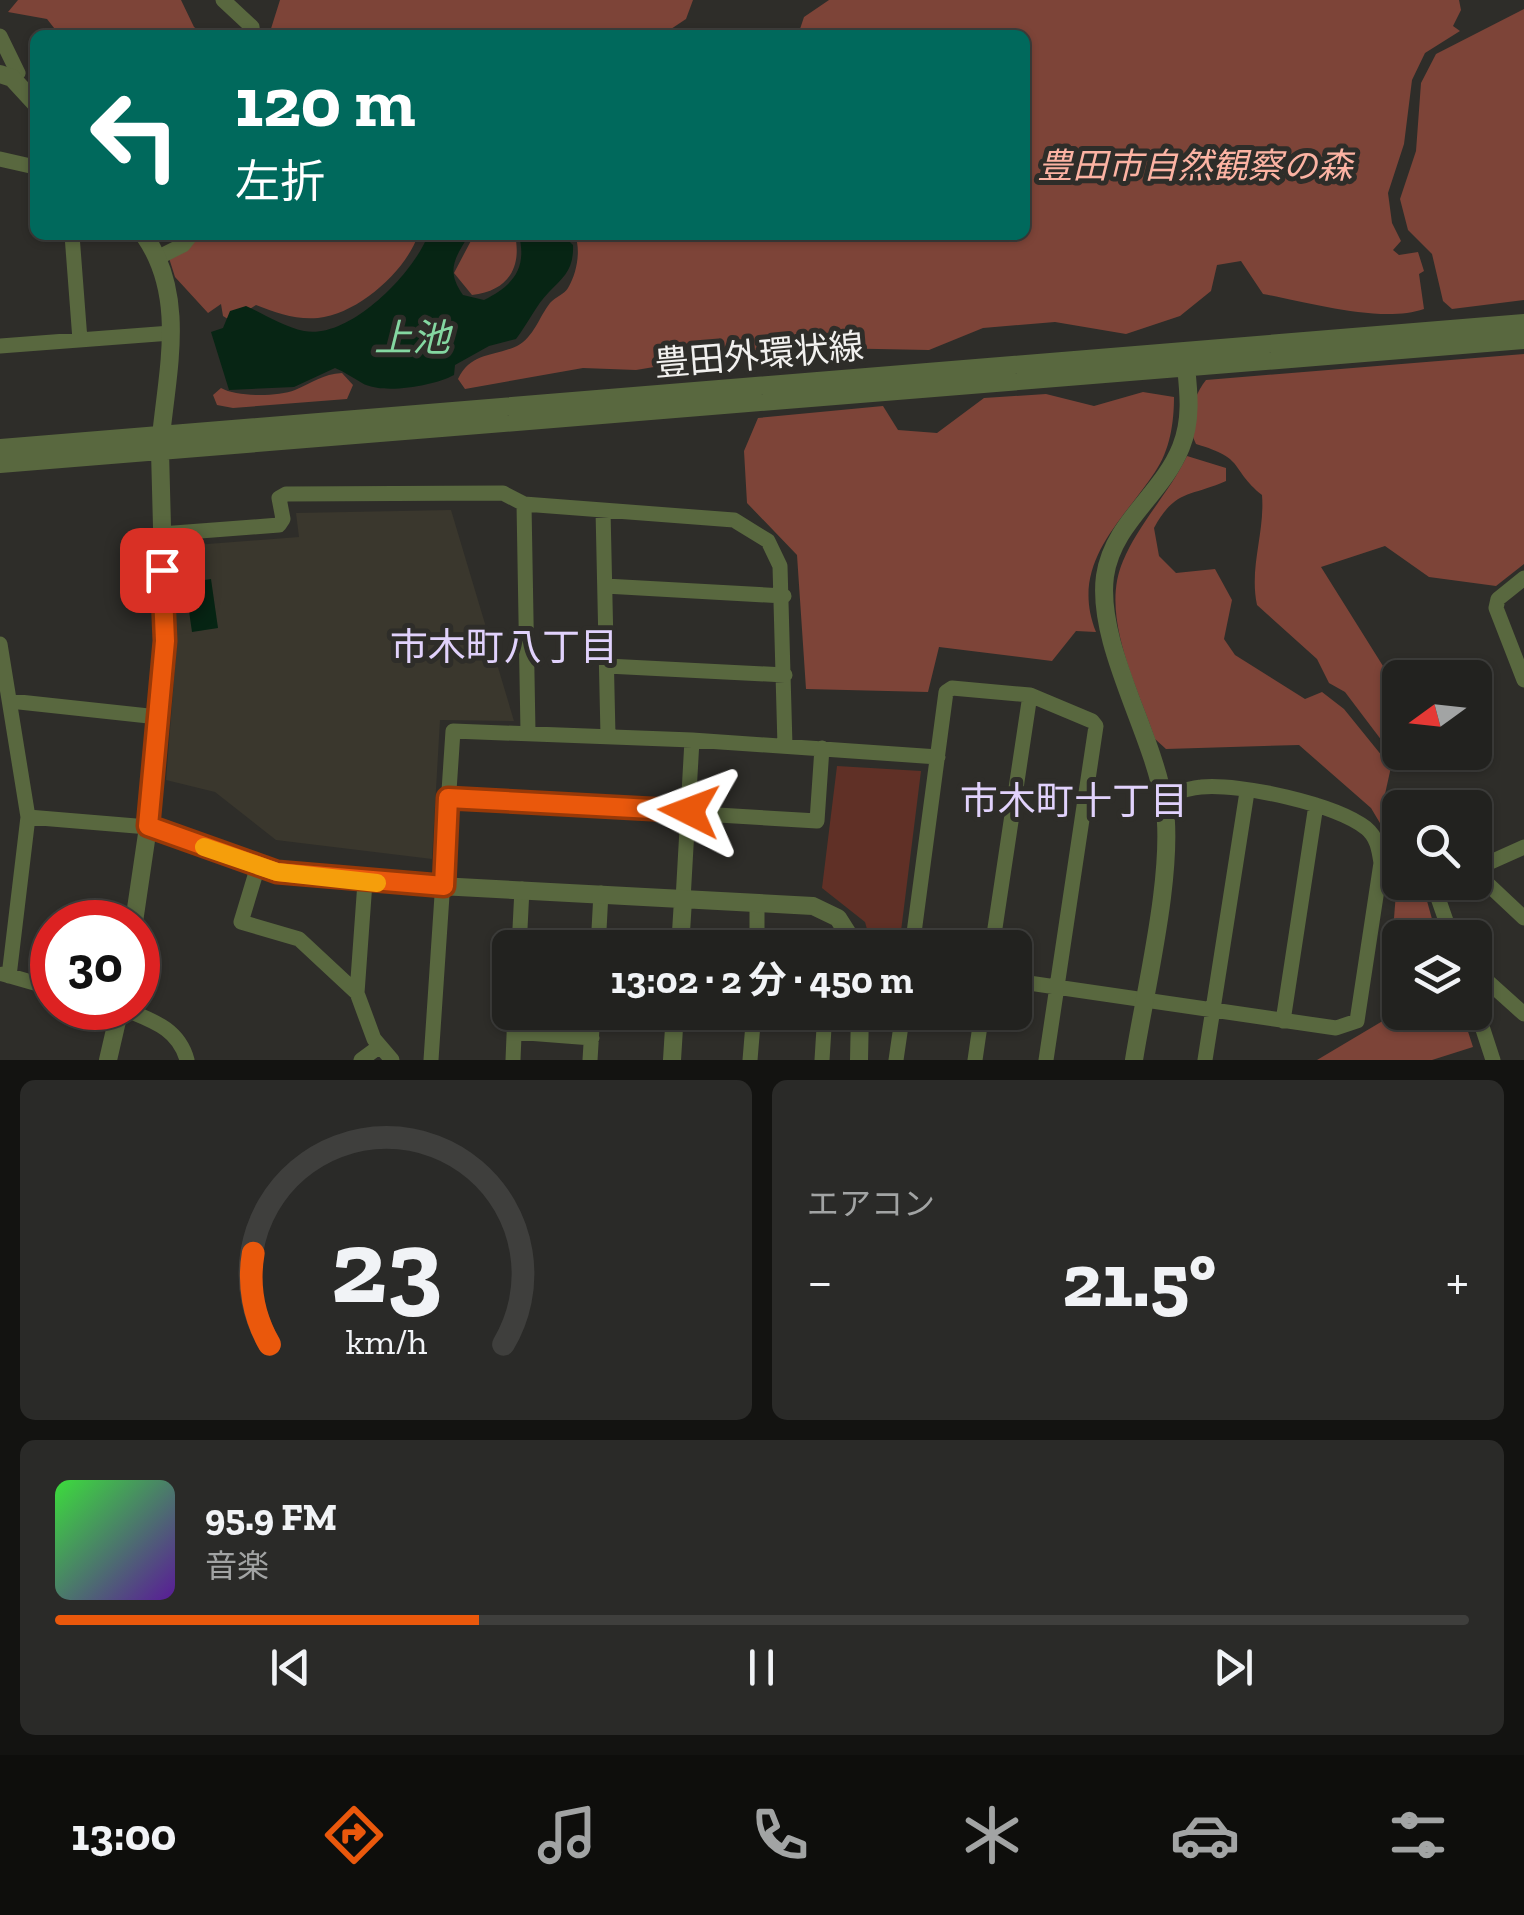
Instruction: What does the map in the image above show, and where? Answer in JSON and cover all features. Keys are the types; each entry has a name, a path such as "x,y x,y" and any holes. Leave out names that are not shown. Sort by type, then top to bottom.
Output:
{"street":[{"path":"223,0 252,30"},
{"path":"0,36 18,73 6,76"},
{"path":"6,76 30,98"},
{"path":"0,159 30,166"},
{"path":"72,240 80,340"},
{"path":"137,900 165,641 161,443 171,333 170,292 159,256 148,240"},
{"path":"159,256 187,240"},
{"name":"豊田外環状線","path":"1185,360 1524,323"},
{"path":"0,346 171,333"},
{"name":"豊田外環状線","path":"0,464 161,443 1185,360 1524,340"},
{"path":"1134,1060 1165,856 1163,798 1107,622 1104,592 1117,539 1162,481 1182,446 1189,414 1185,360"},
{"name":"豊田外環状線","path":"0,448 161,443"},
{"path":"161,534 279,524 283,519 280,498 286,494 503,494 524,504 738,521 768,541 780,566 784,596 785,746"},
{"path":"524,504 528,732"},
{"path":"603,510 608,736"},
{"path":"1524,578 1498,599 1496,608 1524,680"},
{"path":"604,586 784,596"},
{"path":"0,644 28,817 4,974 30,982"},
{"path":"607,666 785,676"},
{"path":"914,930 946,692 952,688 1030,695 1096,726 1046,1060"},
{"path":"995,930 1030,695"},
{"path":"10,702 158,718"},
{"path":"431,1060 453,731 692,740 938,757"},
{"path":"681,930 692,740"},
{"path":"448,798 818,822 822,748"},
{"path":"0,773 19,771"},
{"path":"1032,983 1336,1028 1357,1021 1372,944 1381,863 1375,838 1365,827 1316,805 1206,786 1163,798"},
{"path":"1206,1060 1247,792"},
{"path":"1283,1021 1316,805"},
{"path":"28,817 148,826 258,866 366,882 756,903 824,910 849,930"},
{"path":"1492,863 1524,847"},
{"path":"258,866 241,922 299,939 357,993"},
{"path":"366,882 357,993 372,1054 392,1060"},
{"path":"1492,887 1524,918"},
{"path":"519,930 522,889"},
{"path":"599,930 602,893"},
{"path":"756,903 757,930"},
{"path":"1492,985 1524,1014"},
{"path":"160,1025 178,1038 187,1060"},
{"path":"108,1060 116,1030"},
{"path":"590,1060 593,1030"},
{"path":"672,1060 674,1030"},
{"path":"750,1060 752,1030"},
{"path":"822,1060 824,1030"},
{"path":"860,1030 860,1060"},
{"path":"896,1060 900,1030"},
{"path":"975,1060 979,1030"},
{"path":"1483,1030 1493,1060"},
{"path":"512,1060 514,1032 592,1038"}],"shaded area":[{"path":"451,510 514,721 440,720 432,859 276,840 215,792 166,780 177,641 169,547 299,537 296,513"},
{"path":"837,766 921,771 901,930 867,930 865,922 822,888"}],"green space":[{"path":"18,0 181,0 198,30 56,30 47,19 8,12"},
{"path":"280,0 693,0 686,19 670,30 271,30"},
{"name":"豊田市自然観察の森","path":"829,0 1459,0 1461,10 1453,26 1460,31 1425,53 1412,80 1404,144 1388,193 1392,223 1401,241 1393,250 1399,255 1418,252 1424,271 1419,274 1424,309 1366,313 1263,294 1241,261 1217,265 1211,291 1180,316 1126,334 1055,322 983,328 929,350 775,347 636,370 583,368 465,389 458,379 469,364 523,342 550,303 567,290 577,262 576,240 1030,240 1030,30 800,30 804,17"},
{"path":"1524,9 1524,300 1452,309 1443,301 1432,254 1408,230 1400,199 1416,151 1421,83 1436,54"},
{"path":"190,240 416,240 403,263 378,288 349,308 318,318 286,315 256,305 231,321 223,316 221,304 208,313 175,277 169,258"},
{"path":"471,240 516,240 514,267 495,289 472,295 454,273"},
{"path":"1524,354 1524,564 1496,586 1429,577 1385,546 1321,567 1382,664 1382,741 1345,692 1329,683 1317,659 1257,605 1255,577 1262,495 1231,460 1196,444 1191,419 1197,394 1206,380"},
{"path":"342,373 353,385 347,399 233,408 217,405 213,395 221,388 247,394 278,394"},
{"path":"1143,392 1174,397 1170,436 1160,464 1114,527 1094,565 1089,608 1096,632 1076,631 1052,661 939,647 928,692 806,689 797,555 747,503 744,451 758,418 883,406 898,430 937,433 984,398 1046,394 1094,406"},
{"path":"1187,456 1226,468 1226,481 1184,496 1162,515 1154,528 1159,556 1176,573 1215,569 1232,600 1224,639 1235,655 1305,699 1322,692 1344,709 1382,756 1382,770 1390,770 1386,790 1382,790 1382,826 1371,808 1299,745 1166,749 1155,739 1124,651 1115,605 1123,561"},
{"path":"1395,900 1427,900 1432,920 1394,920"},
{"path":"1382,1021 1382,1030 1468,1030 1473,1047 1432,1060 1317,1060"}],"water":[{"name":"上池","path":"425,240 466,240 456,258 455,279 463,295 484,300 516,274 521,257 520,240 568,240 573,245 567,272 516,339 489,346 455,365 454,375 445,379 408,388 371,387 335,368 294,387 229,390 211,332 223,328 230,311 246,306 304,331 322,331 359,315 378,301"},
{"path":"211,579 218,628 192,632 185,583"}],"slow traffic":[{"path":"204,847 277,872 377,883"}],"district":[{"name":"市木町八丁目","path":"504,647"},
{"name":"市木町十丁目","path":"1074,801"}],"route":[{"path":"162,570 165,641 148,826 277,872 444,886 448,798 689,811"}]}
